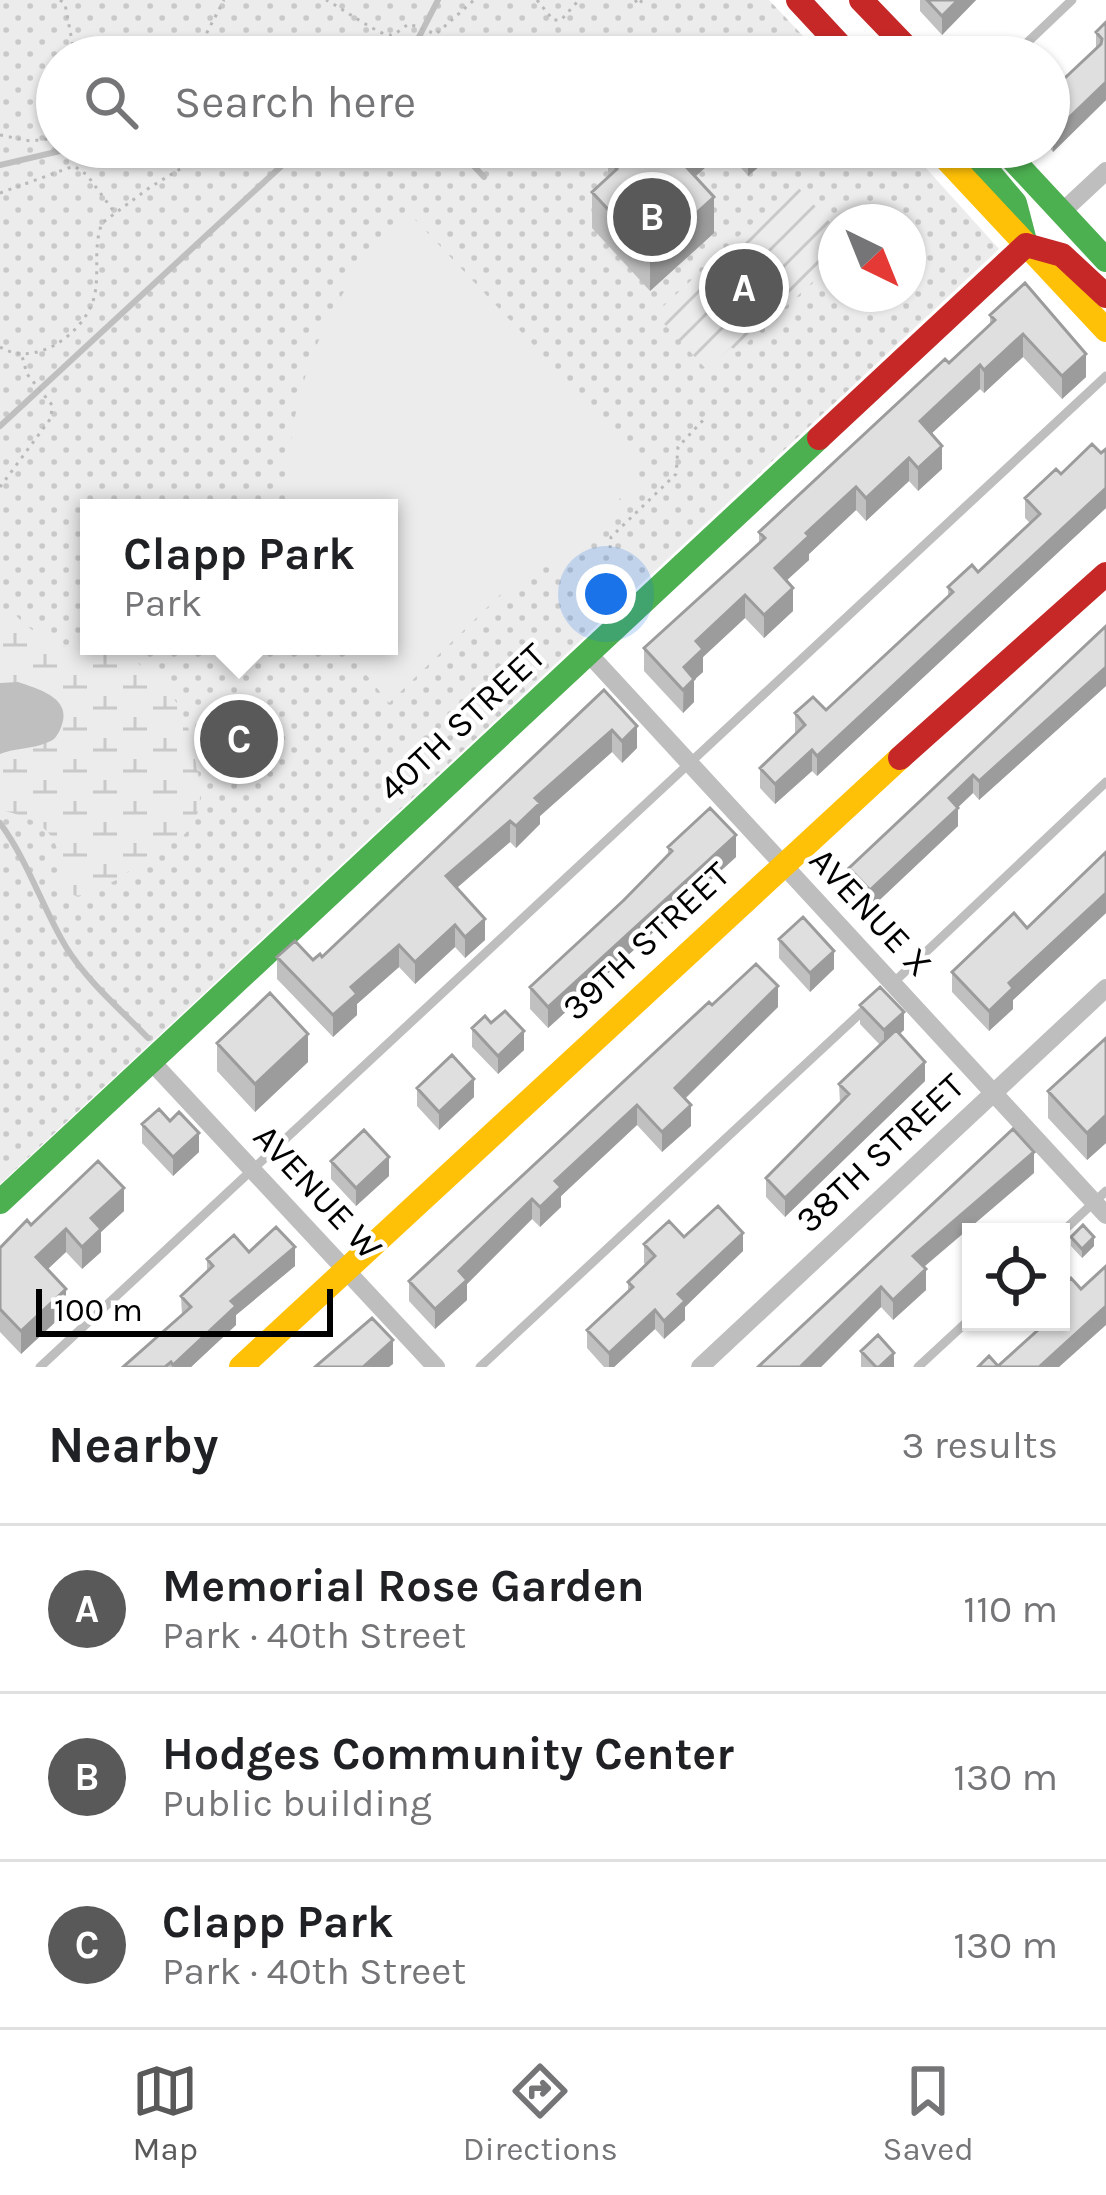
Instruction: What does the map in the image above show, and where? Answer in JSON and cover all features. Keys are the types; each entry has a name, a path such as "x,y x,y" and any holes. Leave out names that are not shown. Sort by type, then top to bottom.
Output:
{"street":[{"path":"798,0 831,36"},
{"path":"807,0 823,27"},
{"path":"864,2 887,36"},
{"path":"864,2 896,36"},
{"path":"954,168 1106,330"},
{"path":"988,168 1008,190 1026,223 1026,245"},
{"path":"1021,168 1106,260"},
{"path":"1062,212 1106,170"},
{"path":"1026,245 1052,247 1106,296"},
{"name":"40TH STREET","path":"0,1202 1026,245"},
{"name":"39TH STREET","path":"241,1367 782,864 1106,574"},
{"name":"AVENUE X","path":"588,653 994,1093 1102,1203"},
{"name":"38TH STREET","path":"700,1367 1106,988"},
{"name":"AVENUE W","path":"151,1061 436,1367"}],"lane":[{"path":"1034,36 1072,0"},
{"path":"40,1367 1106,376"},
{"path":"480,1367 1106,782"},
{"path":"1070,1226 1102,1203"},
{"path":"918,1367 962,1326"}],"path":[{"path":"60,0 71,36"},
{"path":"205,36 224,0"},
{"path":"326,0 381,34 391,35 409,24 436,34 474,0"},
{"path":"537,0 553,20 561,20 579,0"},
{"path":"635,0 639,5 642,0"},
{"path":"0,135 36,140"},
{"path":"0,193 69,168"},
{"path":"77,168 116,214"},
{"path":"0,347 22,356 54,345 91,307 102,223 182,168"},
{"path":"0,487 51,418 52,404 27,374 22,356"},
{"path":"610,548 611,537 676,474 678,447 707,416"}],"green space":[{"path":"0,0 769,0 803,36 36,36 36,168 926,168 999,249 0,1184"},
{"path":"795,184 818,209 818,277 737,352 731,347 707,370 655,314"},
{"path":"407,211 639,457 638,492 619,499 623,506 556,570 549,563 500,595 389,703 350,655 398,655 398,499 287,499 299,399 323,331 360,268"},
{"path":"12,609 27,626 80,650 80,655 129,655 166,688 188,727 201,787 194,824 119,879 79,896 67,894 58,881 58,852 47,832 28,818 0,810 0,754 46,742 59,730 61,718 60,702 46,693 24,684 0,683 0,620"}],"shaded area":[{"path":"18,682 53,697 63,719 51,741 0,754 0,683"}],"building":[{"path":"927,0 958,0 942,16"},
{"path":"1106,22 1106,82 1070,117 1070,73 1101,44 1096,32"},
{"path":"687,168 714,197 650,255 592,192 617,169"},
{"path":"1025,283 1086,354 1062,376 1023,334 984,370 980,365 920,421 942,446 918,468 909,458 866,498 856,487 806,533 809,536 775,568 793,588 764,615 745,595 696,641 703,649 684,667 694,679 683,690 644,648 765,538 759,532 945,359 949,363 995,320 990,315"},
{"path":"1092,444 1101,453 1106,449 1106,488 817,756 812,750 775,784 760,768 805,725 795,713 813,697 826,710 953,592 948,587 972,565 978,572 1040,514 1025,498 1056,469 1061,474"},
{"path":"1106,626 1106,667 979,781 973,775 949,798 958,808 870,890 849,868"},
{"path":"604,690 637,726 622,741 612,730 535,798 540,803 516,826 510,821 446,876 485,919 465,937 455,925 415,962 399,945 351,987 357,994 333,1015 277,957 295,941 313,960 322,957"},
{"path":"710,808 736,835 548,1007 530,987 624,900 672,851 668,847"},
{"path":"1106,852 1106,893 1009,983 1013,988 989,1011 952,972 1014,913 1027,928"},
{"path":"803,917 834,951 810,973 779,939"},
{"path":"756,964 778,986 675,1088 691,1105 662,1132 637,1105 555,1181 561,1187 540,1207 532,1199 459,1271 467,1280 435,1309 409,1281 709,1002 712,1005"},
{"path":"880,987 904,1012 884,1030 860,1005"},
{"path":"270,993 308,1034 255,1084 217,1043"},
{"path":"505,1011 524,1031 498,1056 472,1028 485,1016 491,1023"},
{"path":"896,1030 925,1062 785,1198 766,1178 849,1094 839,1084"},
{"path":"1106,1038 1106,1115 1087,1133 1048,1091"},
{"path":"452,1055 474,1079 439,1112 417,1088"},
{"path":"159,1109 170,1121 179,1112 199,1133 173,1157 142,1124"},
{"path":"1013,1129 1034,1152 913,1256 926,1269 893,1300 881,1287 800,1367 758,1367"},
{"path":"364,1130 389,1157 356,1188 331,1161"},
{"path":"98,1161 124,1188 91,1218 101,1229 82,1247 66,1229 36,1257 66,1289 21,1331 0,1309 0,1248"},
{"path":"718,1206 743,1233 678,1294 685,1301 664,1321 655,1310 609,1353 587,1330 633,1287 628,1282 655,1256 644,1244 669,1221 684,1237"},
{"path":"1083,1225 1094,1237 1082,1249 1071,1237"},
{"path":"276,1227 295,1247 231,1301 236,1306 173,1365 123,1367 191,1307 181,1296 213,1266 207,1259 234,1235 249,1252"},
{"path":"1106,1266 1106,1306 1039,1367 978,1367 989,1356 998,1366 1037,1331 1070,1331 1070,1279 1081,1289"},
{"path":"372,1318 393,1340 363,1367 315,1367"},
{"path":"878,1335 894,1353 876,1367 861,1351"}],"waterway":[{"path":"420,36 438,0"},
{"path":"0,165 36,157"},
{"path":"0,426 279,168"},
{"path":"476,168 484,177"},
{"path":"0,823 74,959 148,1038"}],"traffic: fast":[{"path":"986,168 1015,203 1026,245"},
{"path":"1021,168 1106,260"},
{"path":"0,1202 819,438"}],"traffic: slow":[{"path":"955,168 1106,330"},
{"path":"241,1367 900,758"}],"traffic: jam":[{"path":"798,0 831,36"},
{"path":"861,0 896,36"},
{"path":"1026,245 1062,255 1106,296"},
{"path":"819,438 1026,245"},
{"path":"900,758 1106,574"}],"place":[{"name":"Hodges Community Center","path":"652,217"},
{"name":"Memorial Rose Garden","path":"744,288"},
{"name":"Clapp Park","path":"239,739"}]}
